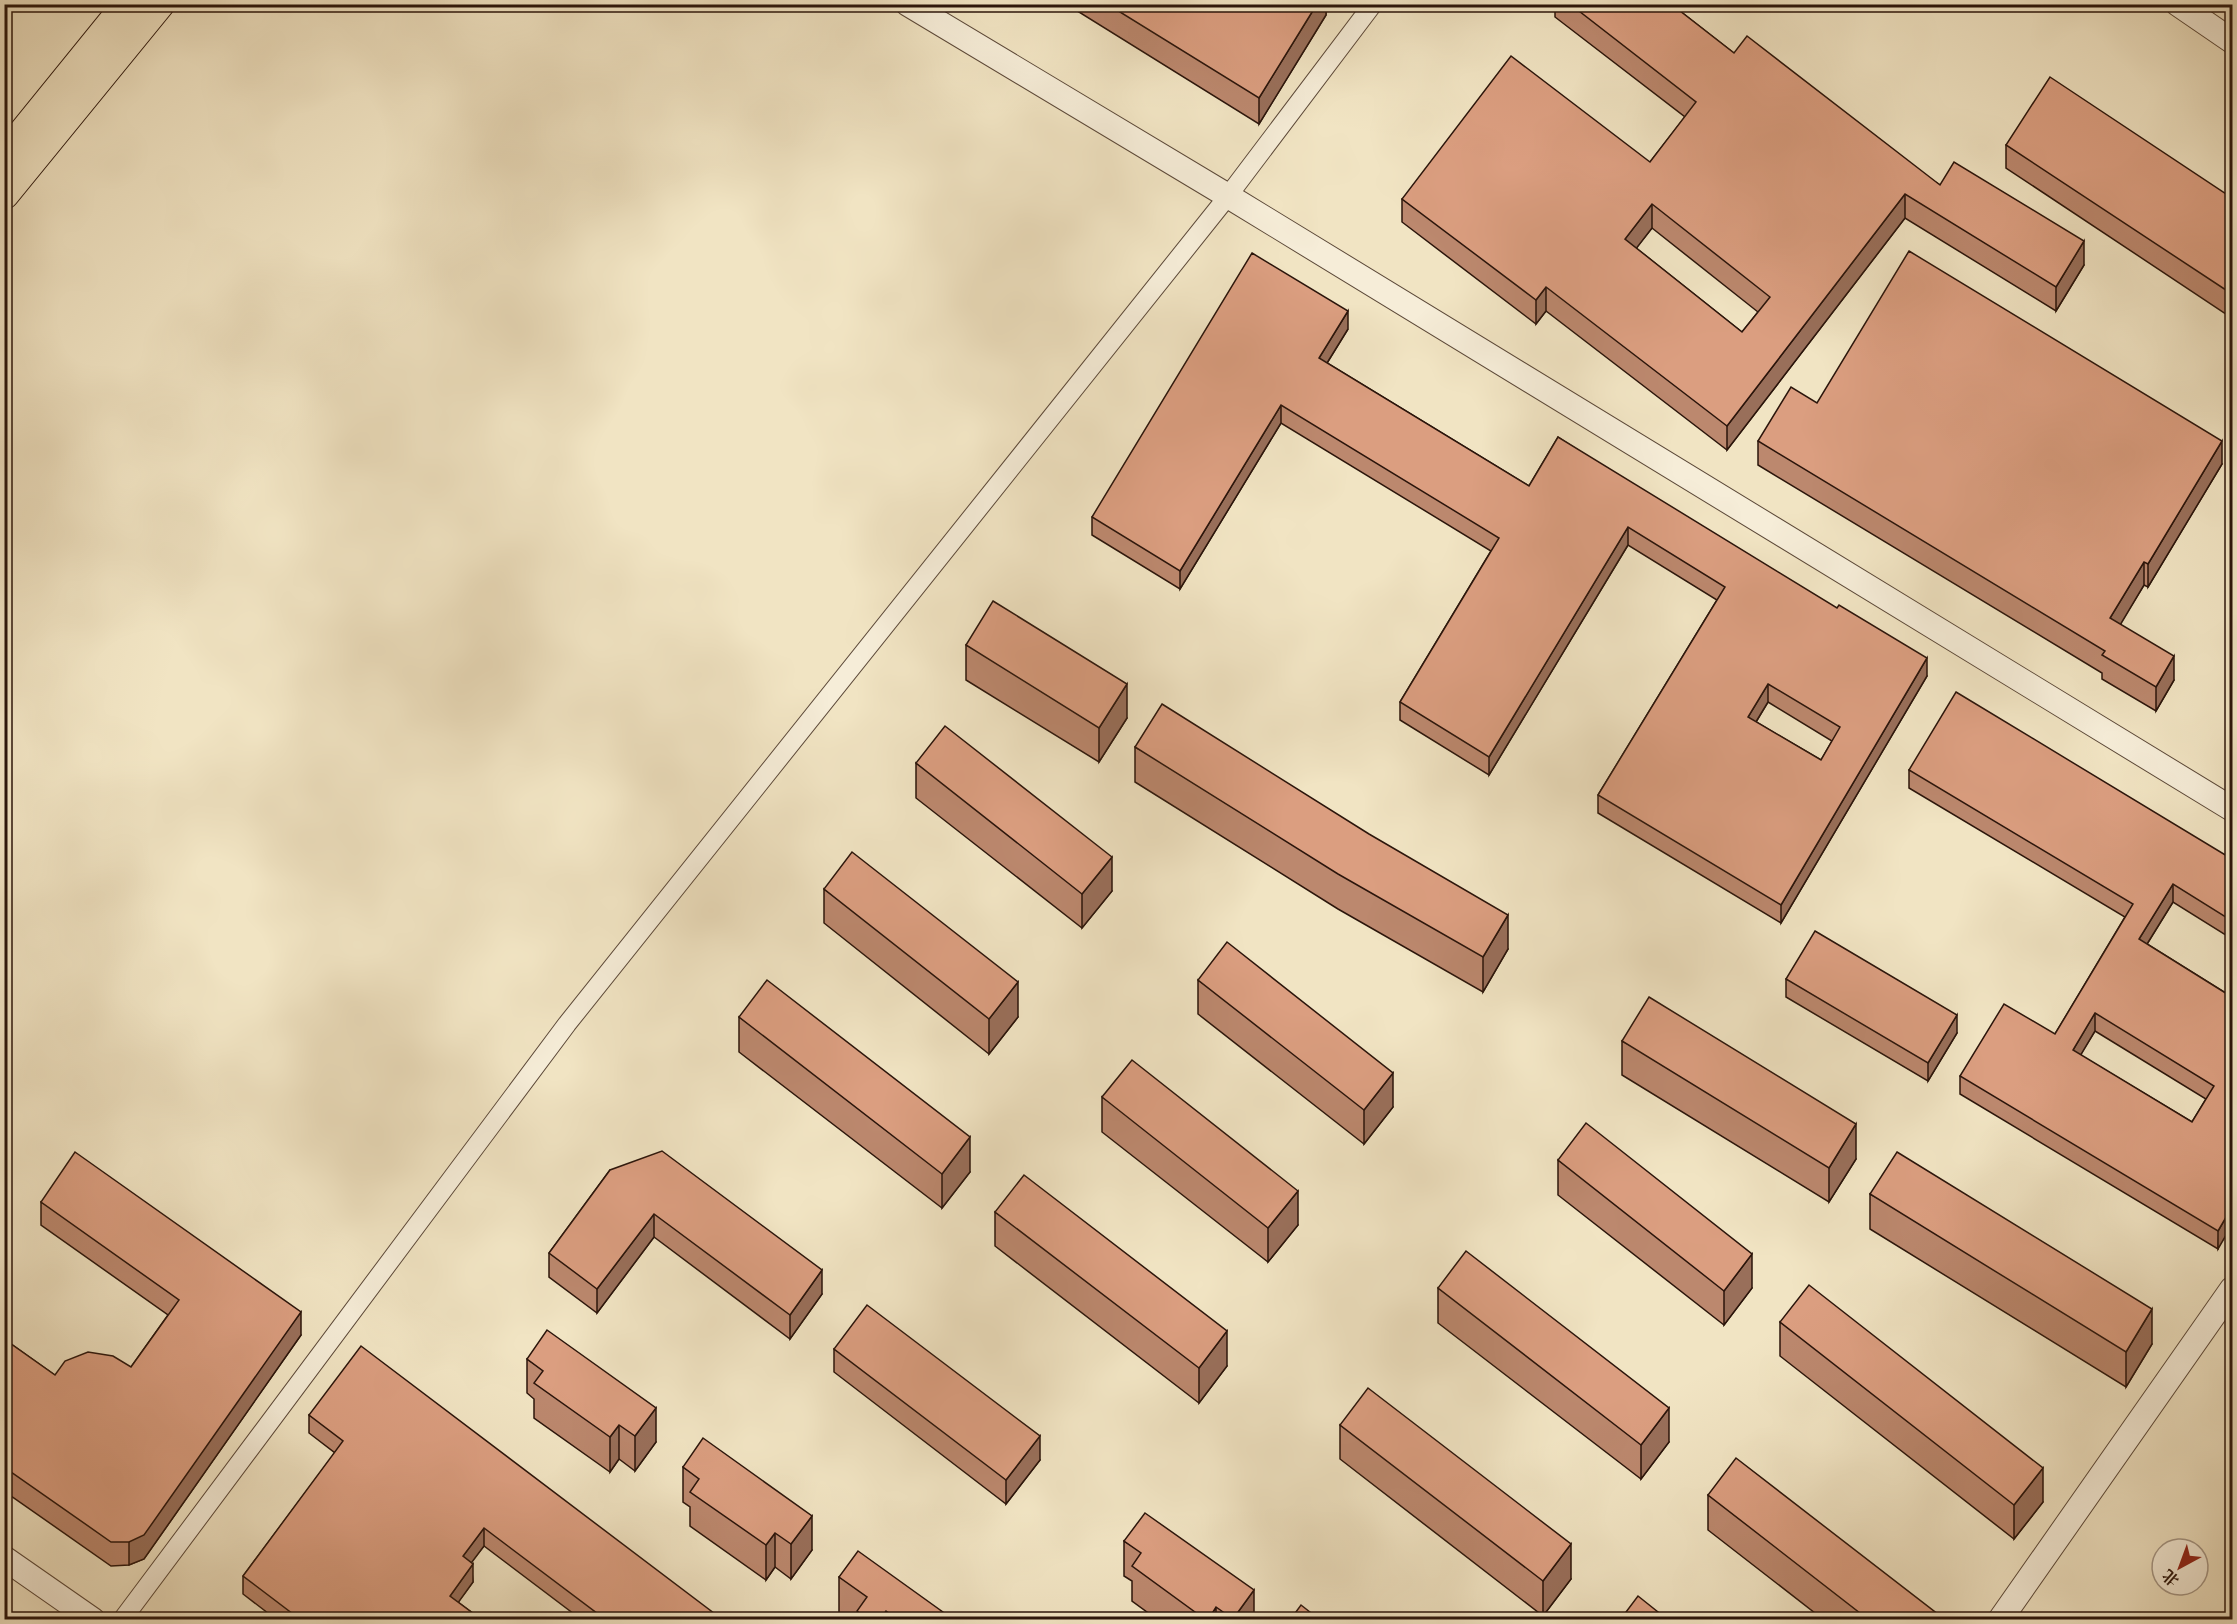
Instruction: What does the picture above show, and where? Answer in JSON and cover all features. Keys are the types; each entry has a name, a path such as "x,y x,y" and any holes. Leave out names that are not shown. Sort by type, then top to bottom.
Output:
{"main road":[{"path":"4,157 128,4"},
{"path":"4,194 159,4"}],"street":[{"path":"908,4 1228,196 2232,809"},
{"path":"122,1620 567,1024 1228,196 1373,4"},
{"path":"2178,4 2232,41"},
{"path":"2000,1620 2232,1289"},
{"path":"4,1558 93,1620"}],"building":[{"path":"1107,4 1317,4 1259,98"},
{"path":"1570,4 1671,4 1734,53 1747,36 1940,185 1954,162 2084,241 2056,287 1905,194 1727,426 1546,287 1536,300 1402,199 1511,56 1650,162 1696,102","holes":["1652,204 1770,297 1742,332 1625,239"]},
{"path":"2050,77 2232,198 2232,294 2006,145"},
{"path":"1909,251 2222,441 2148,564 2144,562 2110,618 2174,656 2156,687 2102,655 2105,651 1758,441 1791,387 1817,403"},
{"path":"1252,253 1348,311 1319,358 1529,486 1558,437 1837,608 1839,605 1927,658 1781,905 1598,795 1725,587 1628,527 1489,757 1400,702 1499,538 1281,405 1180,571 1092,517","holes":["1768,684 1840,727 1821,760 1748,717"]},
{"path":"993,601 1127,684 1099,728 966,645"},
{"path":"1956,692 2232,859 2232,921 2173,884 2139,939 2232,997 2232,1207 2218,1231 1960,1076 2004,1004 2055,1034 2133,904 1909,770","holes":["2095,1013 2214,1086 2192,1122 2073,1050"]},
{"path":"1162,704 1369,834 1508,915 1483,957 1338,874 1135,747"},
{"path":"945,726 1112,857 1082,894 916,763"},
{"path":"852,852 1018,982 989,1019 824,889"},
{"path":"1815,931 1957,1015 1928,1063 1786,979"},
{"path":"1227,942 1393,1073 1364,1110 1198,980"},
{"path":"767,980 970,1137 942,1174 739,1017"},
{"path":"1649,997 1856,1124 1829,1168 1622,1041"},
{"path":"1132,1060 1298,1191 1268,1228 1102,1097"},
{"path":"4,1090 9,1093 4,1100"},
{"path":"1586,1123 1752,1254 1724,1291 1558,1160"},
{"path":"662,1151 822,1270 790,1315 654,1214 597,1289 549,1253 610,1170"},
{"path":"75,1152 301,1312 144,1535 129,1542 111,1542 4,1467 4,1339 55,1375 65,1361 88,1352 113,1356 131,1367 179,1300 41,1202"},
{"path":"1897,1152 2152,1309 2126,1352 1870,1194"},
{"path":"1024,1175 1227,1331 1199,1368 995,1212"},
{"path":"1466,1251 1669,1408 1641,1445 1438,1288"},
{"path":"1809,1285 2043,1468 2014,1505 1780,1322"},
{"path":"867,1305 1040,1436 1006,1480 834,1349"},
{"path":"547,1330 656,1408 635,1436 619,1425 610,1437 534,1383 543,1371 527,1359"},
{"path":"361,1346 723,1620 594,1620 598,1614 484,1528 463,1556 473,1564 450,1596 482,1620 301,1620 243,1576 343,1441 309,1415"},
{"path":"1368,1388 1571,1544 1543,1581 1340,1425"},
{"path":"703,1438 812,1516 791,1544 775,1533 766,1545 690,1492 699,1479 683,1467"},
{"path":"1736,1458 1939,1615 1935,1620 1869,1620 1708,1495"},
{"path":"1145,1513 1254,1590 1233,1619 1216,1607 1206,1620 1132,1566 1141,1553 1124,1541"},
{"path":"858,1551 954,1620 898,1620 886,1611 880,1620 869,1620 857,1611 867,1597 839,1577"},
{"path":"1638,1596 1668,1620 1620,1620"},
{"path":"1301,1605 1320,1620 1290,1620"},
{"path":"4,1611 7,1613 24,1620 4,1620"}]}
